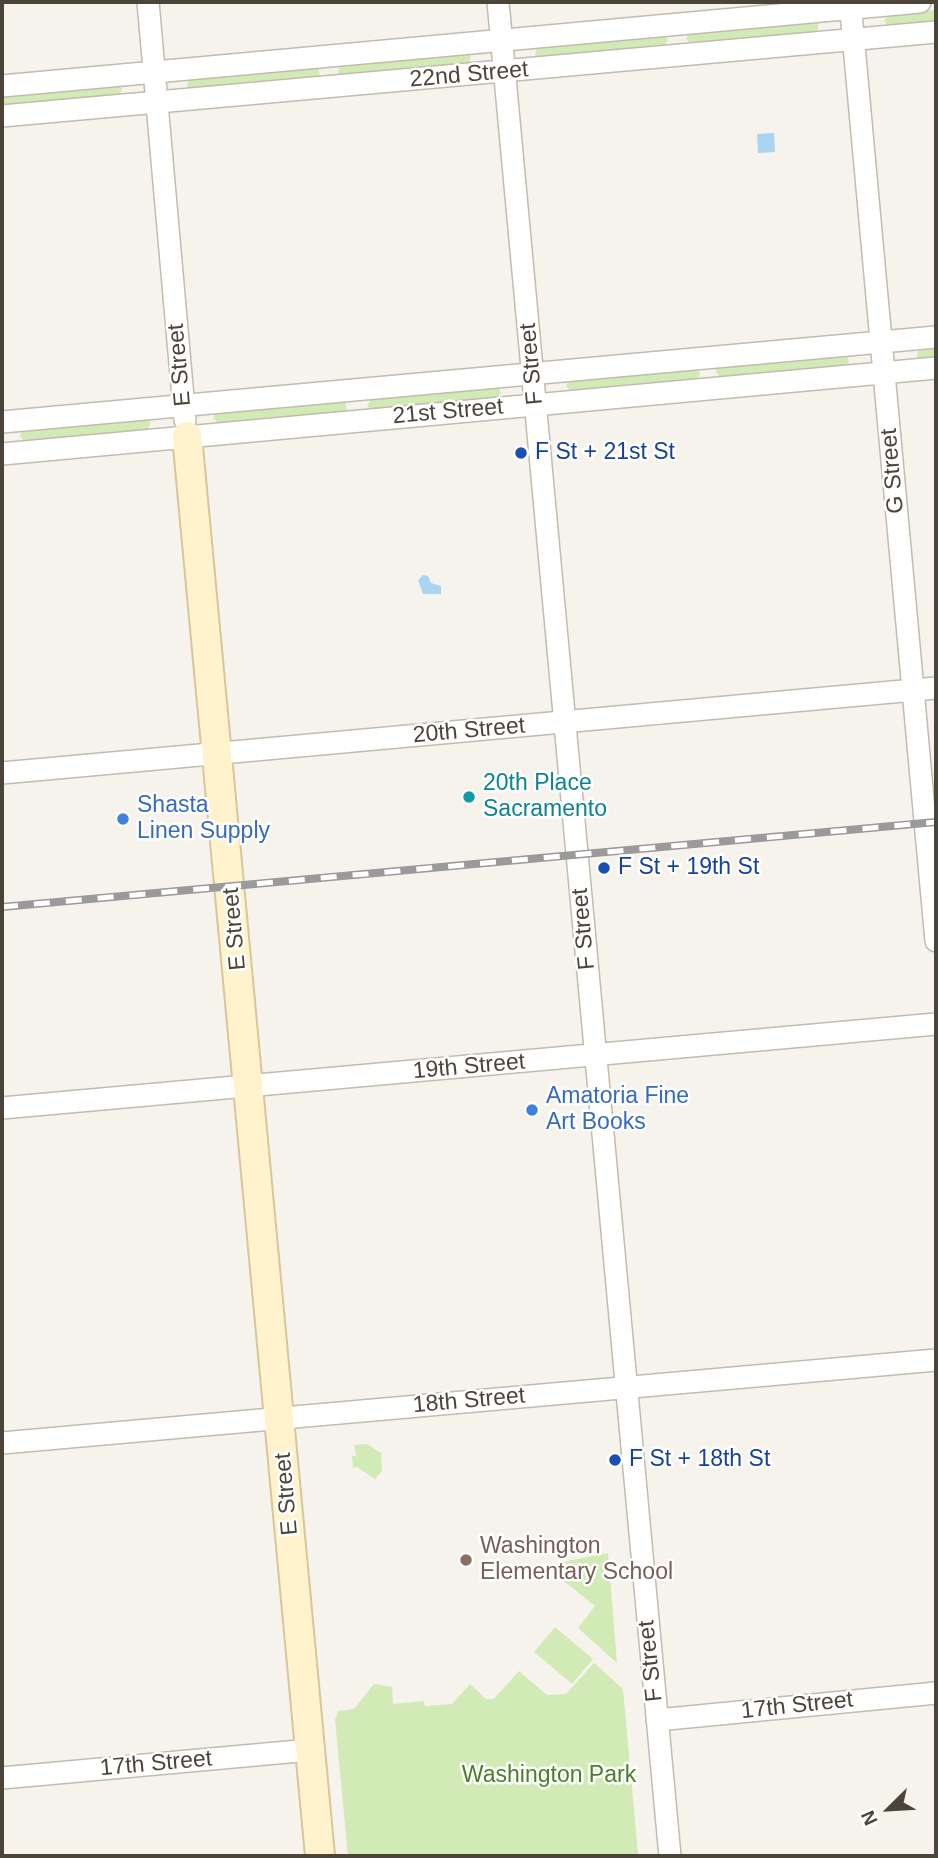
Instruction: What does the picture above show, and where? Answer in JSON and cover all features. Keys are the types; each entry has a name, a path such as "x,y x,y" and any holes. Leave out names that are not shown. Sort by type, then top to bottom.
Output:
{"street":[{"name":"E Street","path":"148,2 320,1856"},
{"name":"F Street","path":"498,2 670,1856"},
{"name":"22nd Street","path":"2,86 850,5 920,2"},
{"name":"G Street","path":"850,5 936,940"},
{"name":"22nd Street","path":"2,116 936,32"},
{"name":"21st Street","path":"2,422 936,337"},
{"name":"21st Street","path":"2,454 936,368"},
{"name":"20th Street","path":"2,774 936,688"},
{"name":"19th Street","path":"2,1108 936,1024"},
{"name":"18th Street","path":"2,1443 936,1360"},
{"name":"17th Street","path":"657,1720 936,1693"},
{"name":"17th Street","path":"2,1778 310,1750"}],"green space":[{"path":"936,10 936,23 889,27 884,21 889,14"},
{"path":"818,22 818,32 692,45 686,39 689,33"},
{"path":"666,36 668,40 664,47 540,59 535,55 537,47"},
{"path":"469,53 471,57 468,65 341,76 338,73 340,65"},
{"path":"318,67 320,76 317,79 190,90 187,86 189,78"},
{"path":"120,85 122,89 118,97 2,108 2,94"},
{"path":"936,346 936,359 917,358 918,348"},
{"path":"847,355 849,363 843,367 721,378 716,372 717,367"},
{"path":"696,368 700,373 698,380 572,393 566,386 569,380"},
{"path":"498,387 501,393 497,399 372,410 367,406 372,397"},
{"path":"345,401 347,409 341,413 219,424 213,418 216,412"},
{"path":"145,418 151,423 147,430 24,442 20,435 25,429"},
{"path":"367,1444 381,1453 382,1471 375,1479 357,1467 353,1468 352,1456 356,1456 354,1445"},
{"path":"608,1553 617,1663 578,1628 595,1606 555,1574 567,1561"},
{"path":"555,1627 593,1659 572,1684 534,1652"},
{"name":"Washington Park","path":"594,1663 623,1689 638,1854 348,1856 335,1720 338,1711 354,1709 374,1684 392,1687 393,1704 424,1701 425,1706 452,1704 470,1684 486,1699 494,1699 519,1671 547,1695 566,1694"}],"water":[{"path":"774,133 775,152 758,153 757,134"},
{"path":"423,575 428,576 431,583 441,586 441,594 423,594 418,580"}],"railway":[{"path":"2,907 936,822"}],"place":[{"name":"F St + 21st St","path":"521,453"},
{"name":"20th Place Sacramento","path":"469,797"},
{"name":"Shasta Linen Supply","path":"123,819"},
{"name":"F St + 19th St","path":"604,868"},
{"name":"Amatoria Fine Art Books","path":"532,1110"},
{"name":"F St + 18th St","path":"615,1460"},
{"name":"Washington Elementary School","path":"466,1560"}]}
